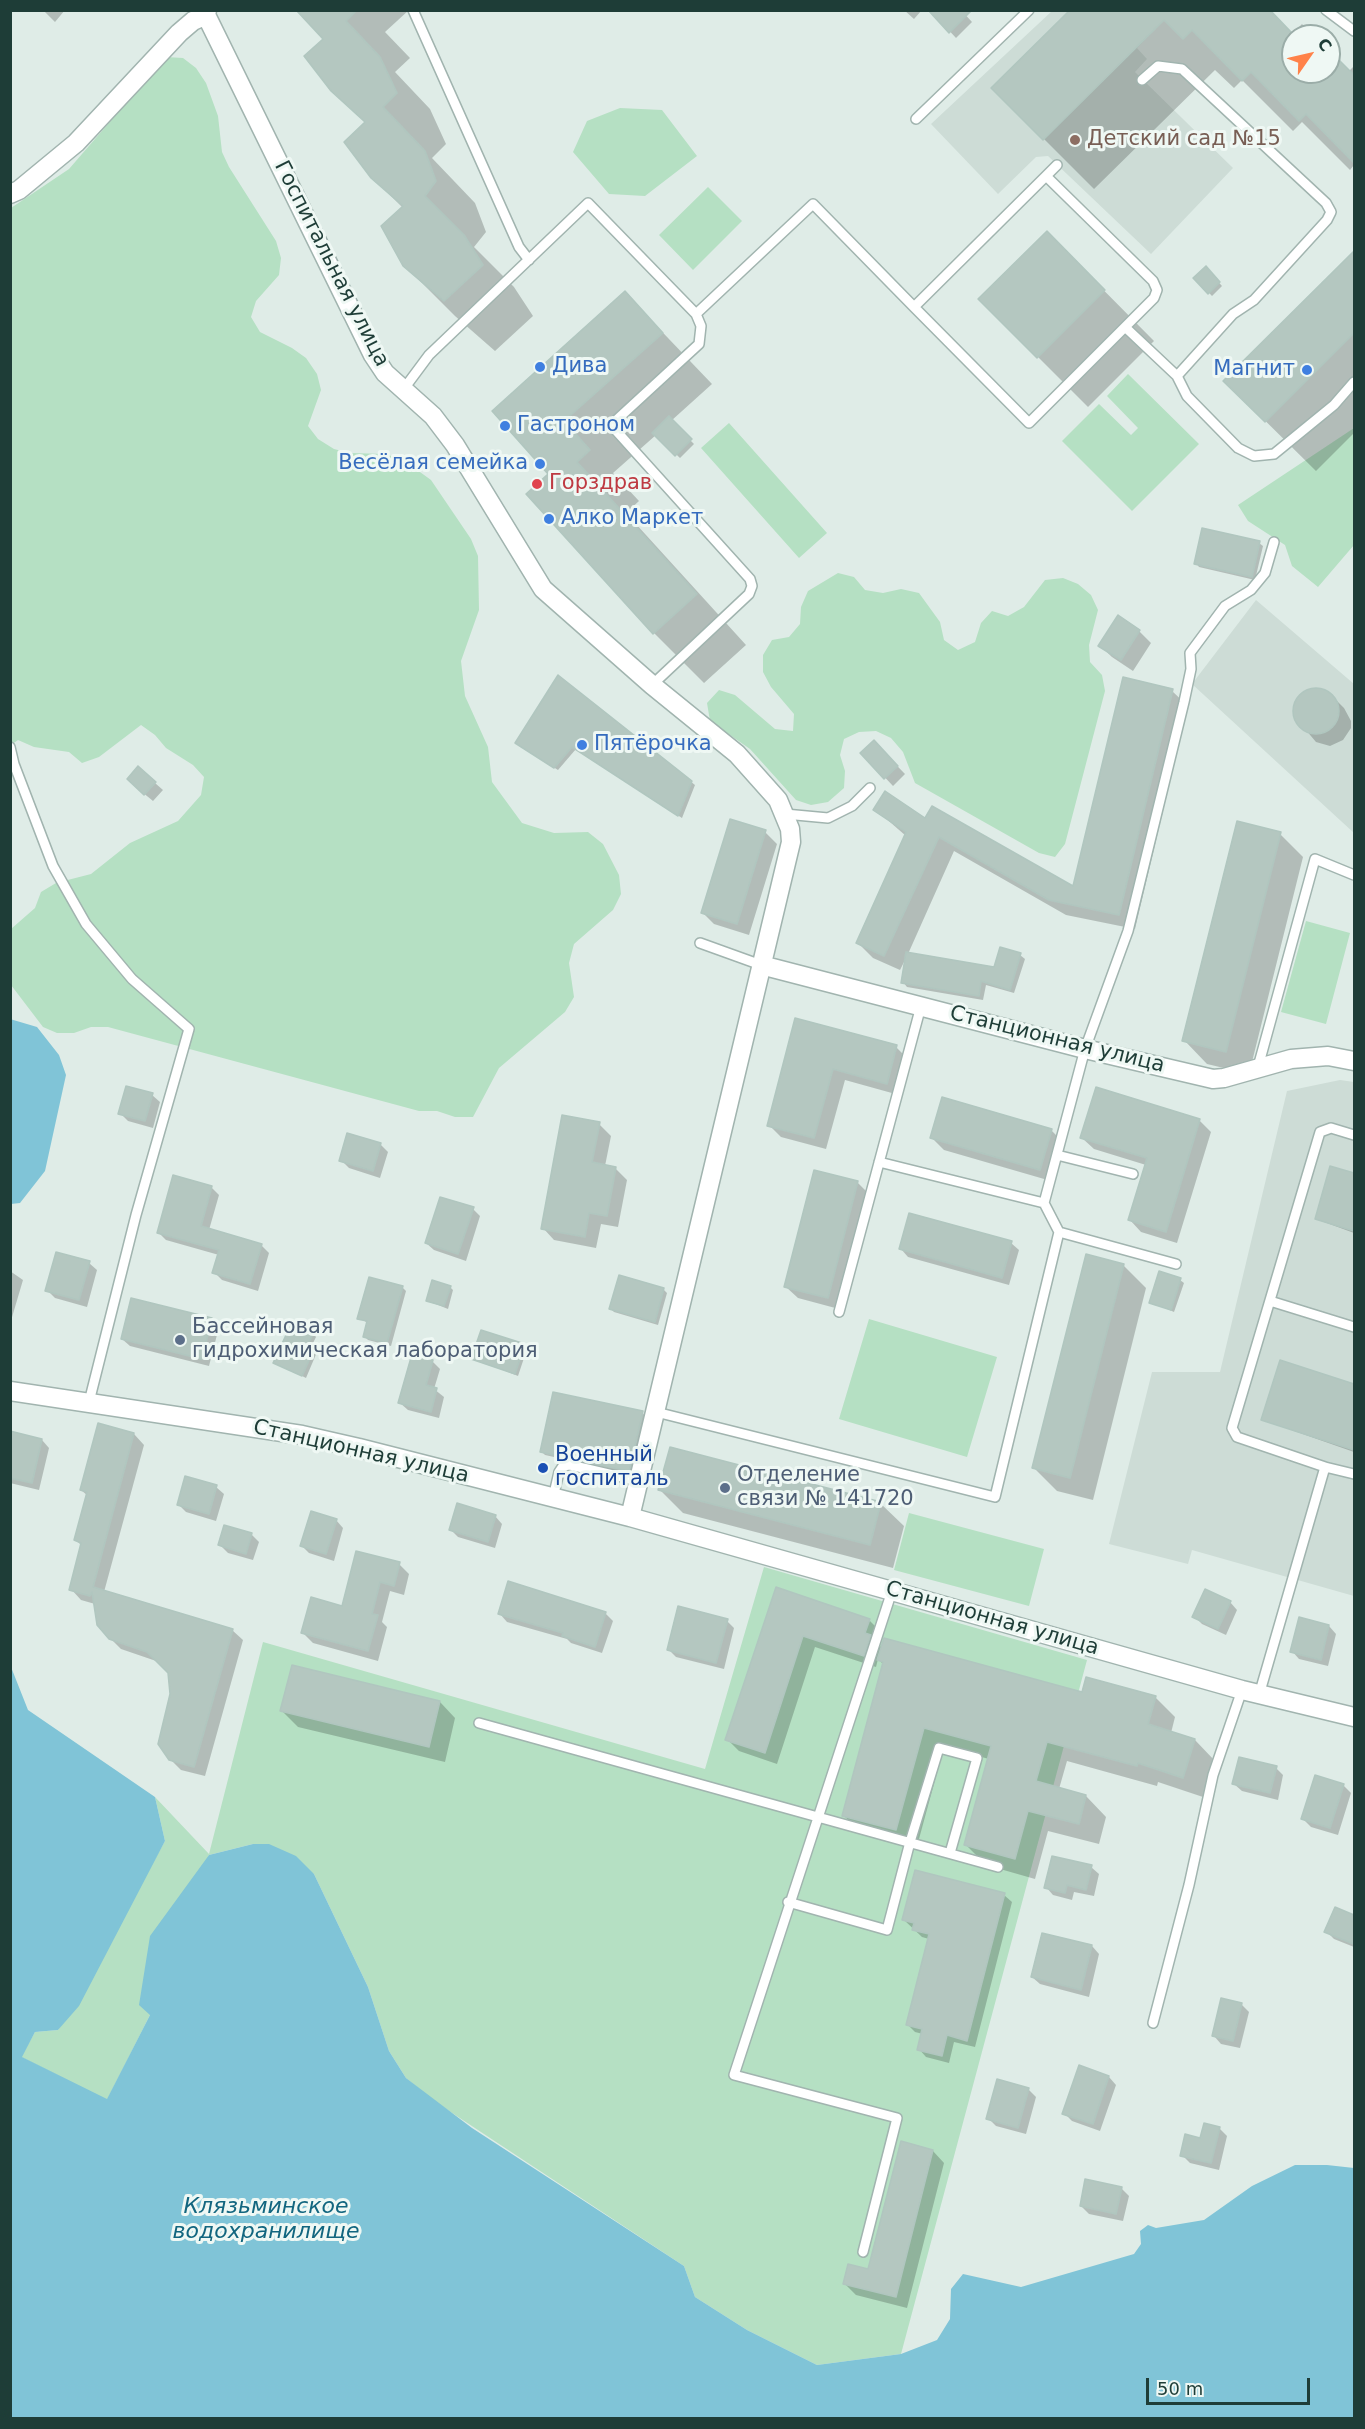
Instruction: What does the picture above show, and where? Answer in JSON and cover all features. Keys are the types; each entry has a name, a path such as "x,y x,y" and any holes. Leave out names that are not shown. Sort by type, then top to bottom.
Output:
{"street":[{"path":"10,194 19,190 76,143 179,33 206,13"},
{"name":"Госпитальная улица","path":"206,13 373,355 385,373 433,416 455,445 543,589 652,685 737,754 768,787 785,814 791,842 761,965"},
{"path":"630,1517 761,965"},
{"name":"Станционная улица","path":"761,965 1085,1048 1213,1078 1224,1078 1291,1059 1328,1056 1354,1061"},
{"name":"Станционная улица","path":"10,1391 302,1434 630,1517 1250,1692 1354,1717"}],"lane":[{"path":"413,10 519,248 529,260"},
{"path":"916,119 1029,10"},
{"path":"1326,10 1354,31"},
{"path":"1143,80 1158,66 1182,69 1326,203 1331,212 1327,220 1254,300 1233,314 1177,376"},
{"path":"914,307 1057,165"},
{"path":"696,314 813,204 1029,423 1154,298 1157,290 1153,281 1046,176"},
{"path":"402,390 429,355 588,203 696,314 701,326 699,344 610,425 750,579 752,586 749,594 652,685"},
{"path":"1125,327 1177,376 1187,396 1238,448 1254,456 1274,454 1334,405 1354,382"},
{"path":"656,1412 995,1497 1059,1232 1044,1203 1085,1048 1128,931 1184,702 1191,669 1190,653 1225,606 1251,590 1265,573 1274,542"},
{"path":"10,747 14,764 53,866 86,924 132,980 189,1029 136,1215 89,1402"},
{"path":"785,814 828,818 852,806 870,788"},
{"path":"1258,1067 1315,859 1354,875"},
{"path":"700,943 761,965"},
{"path":"839,1312 921,1006"},
{"path":"1354,1136 1331,1128 1320,1132 1232,1428 1237,1437 1325,1467 1354,1474"},
{"path":"1057,1155 1133,1174"},
{"path":"879,1162 1044,1203"},
{"path":"1059,1232 1176,1264"},
{"path":"1270,1301 1354,1327"},
{"path":"553,1497 558,1472 562,1467 570,1465 639,1481"},
{"path":"1153,2024 1189,1885 1213,1775 1250,1692 1325,1467"},
{"path":"863,2252 897,2118 734,2075 892,1591"},
{"path":"478,1723 998,1867"},
{"path":"789,1902 887,1930 910,1842 939,1748 977,1758 950,1853"}],"shaded area":[{"name":"Детский сад №15","path":"1052,11 1138,11 1156,28 1137,48 1147,59 1135,72 1233,168 1151,254 1048,156 1036,157 998,194 931,124"},
{"path":"1256,600 1354,684 1354,833 1192,684"},
{"path":"1340,1080 1354,1082 1354,1596 1192,1550 1188,1564 1109,1544 1152,1372 1220,1372 1287,1091"}],"green space":[{"path":"166,57 183,58 196,68 206,83 218,116 222,152 276,241 281,258 279,275 256,301 251,317 260,332 292,348 306,358 317,374 321,390 308,426 318,439 334,449 350,453 384,454 402,459 431,480 471,539 478,556 479,610 461,661 465,696 488,747 492,782 522,823 554,833 588,832 603,844 619,875 621,894 613,910 574,944 569,963 574,997 565,1012 499,1068 473,1117 455,1117 437,1111 419,1111 108,1027 91,1027 74,1033 57,1033 43,1027 11,985 11,929 35,908 41,892 56,883 91,874 130,843 178,821 201,795 204,777 193,765 166,748 155,735 141,725 99,757 82,763 69,752 34,747 18,740 11,745 11,208 69,169"},
{"path":"620,108 662,110 697,156 645,196 609,194 573,152 587,121"},
{"path":"708,187 742,221 693,270 659,235"},
{"path":"1128,374 1199,444 1132,511 1062,441 1099,404 1131,435 1138,428 1107,396"},
{"path":"729,423 827,533 799,558 701,448"},
{"path":"1354,428 1354,545 1318,587 1292,566 1285,545 1248,521 1238,505"},
{"path":"838,573 854,577 865,590 883,593 901,589 919,593 940,622 944,640 958,650 975,642 981,623 992,611 1008,616 1024,607 1045,580 1063,578 1078,584 1091,595 1098,610 1089,645 1090,662 1102,675 1105,691 1065,844 1055,857 1039,853 915,783 903,752 891,738 876,731 859,732 844,739 840,755 845,771 844,788 828,802 811,805 796,800 750,749 710,721 707,703 719,690 735,695 775,729 793,731 794,714 771,687 763,672 763,655 772,640 789,637 800,624 801,607 808,591"},
{"path":"1306,921 1350,933 1326,1024 1281,1012"},
{"path":"869,1319 997,1357 967,1457 839,1419"},
{"path":"909,1513 1044,1549 1029,1606 894,1570"},
{"path":"764,1567 1087,1660 901,2354 817,2365 747,2330 695,2297 684,2266 434,2101 406,2078 389,2051 368,1987 314,1874 253,1844 209,1855 150,2015 107,2100 21,2057 35,2032 58,2030 165,1841 155,1797 209,1854 263,1642 705,1769"}],"water":[{"path":"10,1019 37,1027 59,1055 66,1075 45,1171 20,1203 11,1204"},
{"name":"Клязьминское водохранилище","path":"11,1667 28,1710 155,1797 165,1841 79,2006 58,2030 35,2032 22,2057 107,2099 150,2015 139,2005 150,1936 209,1855 253,1844 269,1844 296,1856 314,1874 368,1987 389,2051 406,2078 472,2128 684,2266 695,2297 747,2330 817,2365 901,2354 937,2340 950,2319 951,2289 963,2274 1021,2287 1134,2254 1141,2244 1140,2231 1148,2225 1156,2228 1204,2220 1252,2186 1295,2165 1354,2168 1354,2418 11,2418"}],"building":[{"path":"296,10 357,10 346,21 380,57 397,93 383,107 425,151 436,181 425,196 464,235 483,265 444,301 403,266 381,226 403,206 371,178 344,142 365,122 331,91 304,56 323,39"},
{"path":"928,10 972,10 949,33"},
{"path":"1070,10 1270,10 1283,24 1281,24 1281,84 1341,84 1341,62 1354,75 1354,163 1306,114 1299,121 1251,72 1242,81 1192,30 1183,39 1164,20 1043,140 991,88"},
{"path":"1047,231 1105,290 1037,358 978,299"},
{"path":"1354,251 1354,333 1265,422 1223,381"},
{"path":"1206,266 1220,282 1208,294 1193,278"},
{"path":"625,291 663,333 564,421 590,450 577,462 697,594 653,634 526,494 548,474 492,411"},
{"path":"669,416 692,439 675,456 652,433"},
{"path":"1202,528 1260,541 1252,577 1194,564"},
{"path":"1118,615 1140,630 1121,660 1098,646"},
{"name":"Пятёрочка","path":"558,675 692,781 678,816 572,747 554,768 515,743"},
{"path":"1123,677 1173,689 1119,915 1049,900 939,837 884,956 856,943 906,832 873,810 885,791 925,818 932,806 1073,886"},
{"path":"1316,688 1332,695 1339,711 1332,727 1316,734 1300,727 1293,711 1300,695"},
{"path":"874,740 898,766 884,779 860,753"},
{"path":"138,766 156,782 144,795 127,779"},
{"path":"730,819 766,830 737,924 701,913"},
{"path":"1237,821 1281,832 1226,1052 1182,1041"},
{"path":"1000,947 1021,953 1010,990 981,981 979,996 901,983 906,952 994,967"},
{"path":"795,1018 897,1045 887,1084 833,1069 814,1138 767,1126"},
{"path":"126,1086 153,1093 145,1121 118,1114"},
{"path":"1096,1087 1200,1119 1166,1232 1128,1220 1147,1158 1080,1138"},
{"path":"942,1097 1052,1129 1040,1170 930,1138"},
{"path":"562,1115 600,1122 592,1162 616,1167 607,1216 589,1213 585,1237 541,1229"},
{"path":"347,1133 381,1143 373,1171 339,1161"},
{"path":"1330,1166 1354,1173 1354,1231 1315,1219"},
{"path":"814,1170 858,1181 828,1298 784,1287"},
{"path":"173,1175 212,1186 201,1226 262,1244 250,1284 212,1273 219,1250 157,1233"},
{"path":"440,1197 474,1207 458,1254 425,1243"},
{"path":"909,1213 1012,1241 1002,1278 899,1249"},
{"path":"56,1252 90,1261 79,1300 45,1291"},
{"path":"1086,1254 1124,1264 1070,1478 1032,1468"},
{"path":"1159,1271 1181,1278 1171,1310 1149,1303"},
{"path":"619,1275 664,1288 655,1322 609,1309"},
{"path":"369,1277 403,1286 387,1343 363,1337 367,1321 357,1319"},
{"path":"432,1280 451,1286 444,1306 426,1301"},
{"path":"131,1298 212,1318 202,1359 121,1339"},
{"path":"292,1322 314,1332 308,1344 315,1347 302,1376 273,1363"},
{"path":"481,1330 525,1344 515,1374 471,1359"},
{"path":"412,1354 433,1360 426,1385 437,1388 431,1412 398,1403"},
{"path":"1280,1360 1354,1384 1354,1450 1261,1420"},
{"path":"553,1392 643,1411 629,1471 540,1452"},
{"path":"98,1423 134,1433 93,1587 233,1629 194,1767 169,1760 158,1744 170,1694 168,1673 147,1652 109,1639 97,1625 92,1592 90,1596 69,1590 81,1543 74,1540 87,1492 80,1490"},
{"path":"10,1431 42,1439 32,1483 10,1478"},
{"path":"670,1447 881,1502 870,1545 658,1490"},
{"path":"185,1476 217,1485 209,1514 177,1505"},
{"path":"457,1503 496,1515 488,1542 449,1530"},
{"path":"311,1511 337,1519 326,1554 300,1546"},
{"path":"224,1525 252,1533 246,1554 218,1545"},
{"path":"356,1551 400,1562 394,1586 380,1582 372,1614 378,1615 368,1651 301,1633 311,1597 342,1606"},
{"path":"508,1581 606,1612 595,1647 562,1636 563,1633 498,1614"},
{"path":"776,1587 870,1619 865,1633 871,1635 864,1656 803,1636 765,1753 725,1740"},
{"path":"1205,1589 1231,1601 1218,1629 1192,1617"},
{"path":"678,1606 728,1619 716,1663 667,1650"},
{"path":"1299,1617 1329,1625 1321,1660 1290,1652"},
{"path":"884,1638 1082,1692 1086,1677 1156,1696 1148,1724 1195,1739 1183,1778 1138,1763 1137,1766 1047,1742 1036,1781 1086,1795 1079,1824 1028,1811 1015,1859 964,1845 991,1746 924,1728 896,1830 842,1816 883,1662 877,1660"},
{"path":"292,1665 440,1701 429,1747 280,1711"},
{"path":"1239,1757 1277,1766 1270,1793 1232,1784"},
{"path":"1315,1775 1344,1784 1330,1828 1301,1819"},
{"path":"1052,1856 1092,1865 1086,1890 1067,1885 1065,1893 1044,1888"},
{"path":"915,1870 1005,1893 967,2041 947,2035 942,2056 917,2050 922,2029 906,2025 929,1934 912,1930 914,1923 902,1920"},
{"path":"1335,1907 1354,1915 1354,1944 1324,1932"},
{"path":"1042,1933 1092,1945 1081,1990 1031,1977"},
{"path":"1221,1998 1242,2003 1233,2041 1212,2036"},
{"path":"1079,2065 1109,2076 1093,2124 1062,2114"},
{"path":"997,2079 1029,2088 1018,2128 986,2119"},
{"path":"1204,2123 1220,2127 1211,2163 1180,2156 1185,2134 1200,2138"},
{"path":"901,2141 933,2150 896,2297 843,2284 848,2264 868,2269"},
{"path":"1085,2179 1122,2187 1116,2214 1080,2206"}],"place":[{"name":"Детский сад №15","path":"1075,140"},
{"name":"Дива","path":"540,367"},
{"name":"Магнит","path":"1307,370"},
{"name":"Гастроном","path":"505,426"},
{"name":"Весёлая семейка","path":"540,464"},
{"name":"Горздрав","path":"537,484"},
{"name":"Алко Маркет","path":"549,519"},
{"name":"Пятёрочка","path":"582,745"},
{"name":"Бассейновая гидрохимическая лаборатория","path":"180,1340"},
{"name":"Военный госпиталь","path":"543,1468"},
{"name":"Отделение связи № 141720","path":"725,1488"}]}
